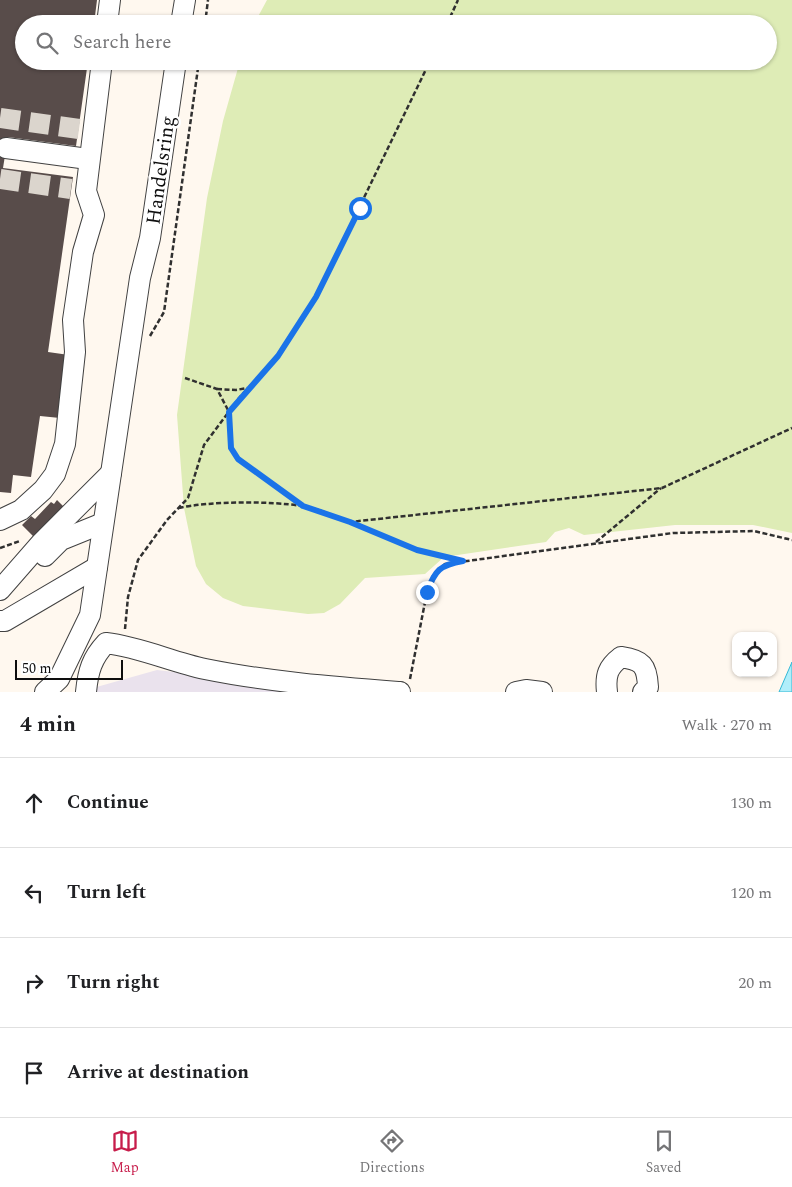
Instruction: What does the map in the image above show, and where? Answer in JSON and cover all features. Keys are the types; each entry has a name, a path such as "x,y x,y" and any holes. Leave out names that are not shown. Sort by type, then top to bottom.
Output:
{"street":[{"path":"108,15 110,0"},
{"path":"182,15 185,0"},
{"path":"0,520 20,510 43,490 55,474 66,444 75,352 73,320 83,252 94,215 78,190 88,159 85,134 100,70"},
{"name":"Handelsring","path":"52,685 90,614 140,278 150,238 175,70"},
{"path":"6,148 88,159"},
{"path":"0,590 41,543 111,473"},
{"path":"0,590 15,589 62,540 103,523"},
{"path":"2,622 97,567"},
{"path":"52,685 85,692 93,657 106,643 124,645 207,670 309,684 404,688"},
{"path":"607,692 606,681 609,666 621,657 636,659 647,671 648,687 643,692"},
{"path":"516,692 542,692"}],"path":[{"path":"206,15 208,0"},
{"path":"451,15 458,0"},
{"path":"146,342 164,312 198,70"},
{"path":"124,645 128,597 138,560 167,520 188,498 204,445 249,387 278,356 316,297 426,70"},
{"path":"185,378 217,389 236,390 249,387"},
{"path":"217,389 229,412 231,448 238,459 303,506 350,522 417,550 463,561"},
{"path":"595,543 662,488 792,428"},
{"path":"350,522 662,488"},
{"path":"178,509 213,504 303,506"},
{"path":"404,688 413,670 421,614 433,576 445,564 673,533 754,531 792,540"}],"shaded area":[{"path":"157,670 340,692 93,692 93,688"}],"green space":[{"path":"267,0 792,0 792,533 753,525 675,525 584,535 569,528 555,532 546,542 444,557 425,574 365,578 340,604 324,613 308,614 243,606 223,598 206,584 196,566 184,508 177,415 207,198 223,121 237,70 777,70 777,15 259,15"}],"water":[{"path":"792,662 792,692 779,692"}],"building":[{"path":"0,0 97,0 95,15 15,15 15,70 87,70 76,146 8,137 3,168 73,177 48,352 69,355 60,418 40,416 31,477 13,475 11,493 0,492"},
{"path":"57,500 65,508 35,538 22,525 31,516 35,519 51,502 54,504"}],"tunnel":[{"path":"0,118 79,129"},
{"path":"0,179 71,189"}],"route":[{"path":"360,208 316,297 278,356 239,398 229,412 231,418 231,448 238,459 303,506 350,522 417,550 463,561 445,564 433,576 427,592"}]}
